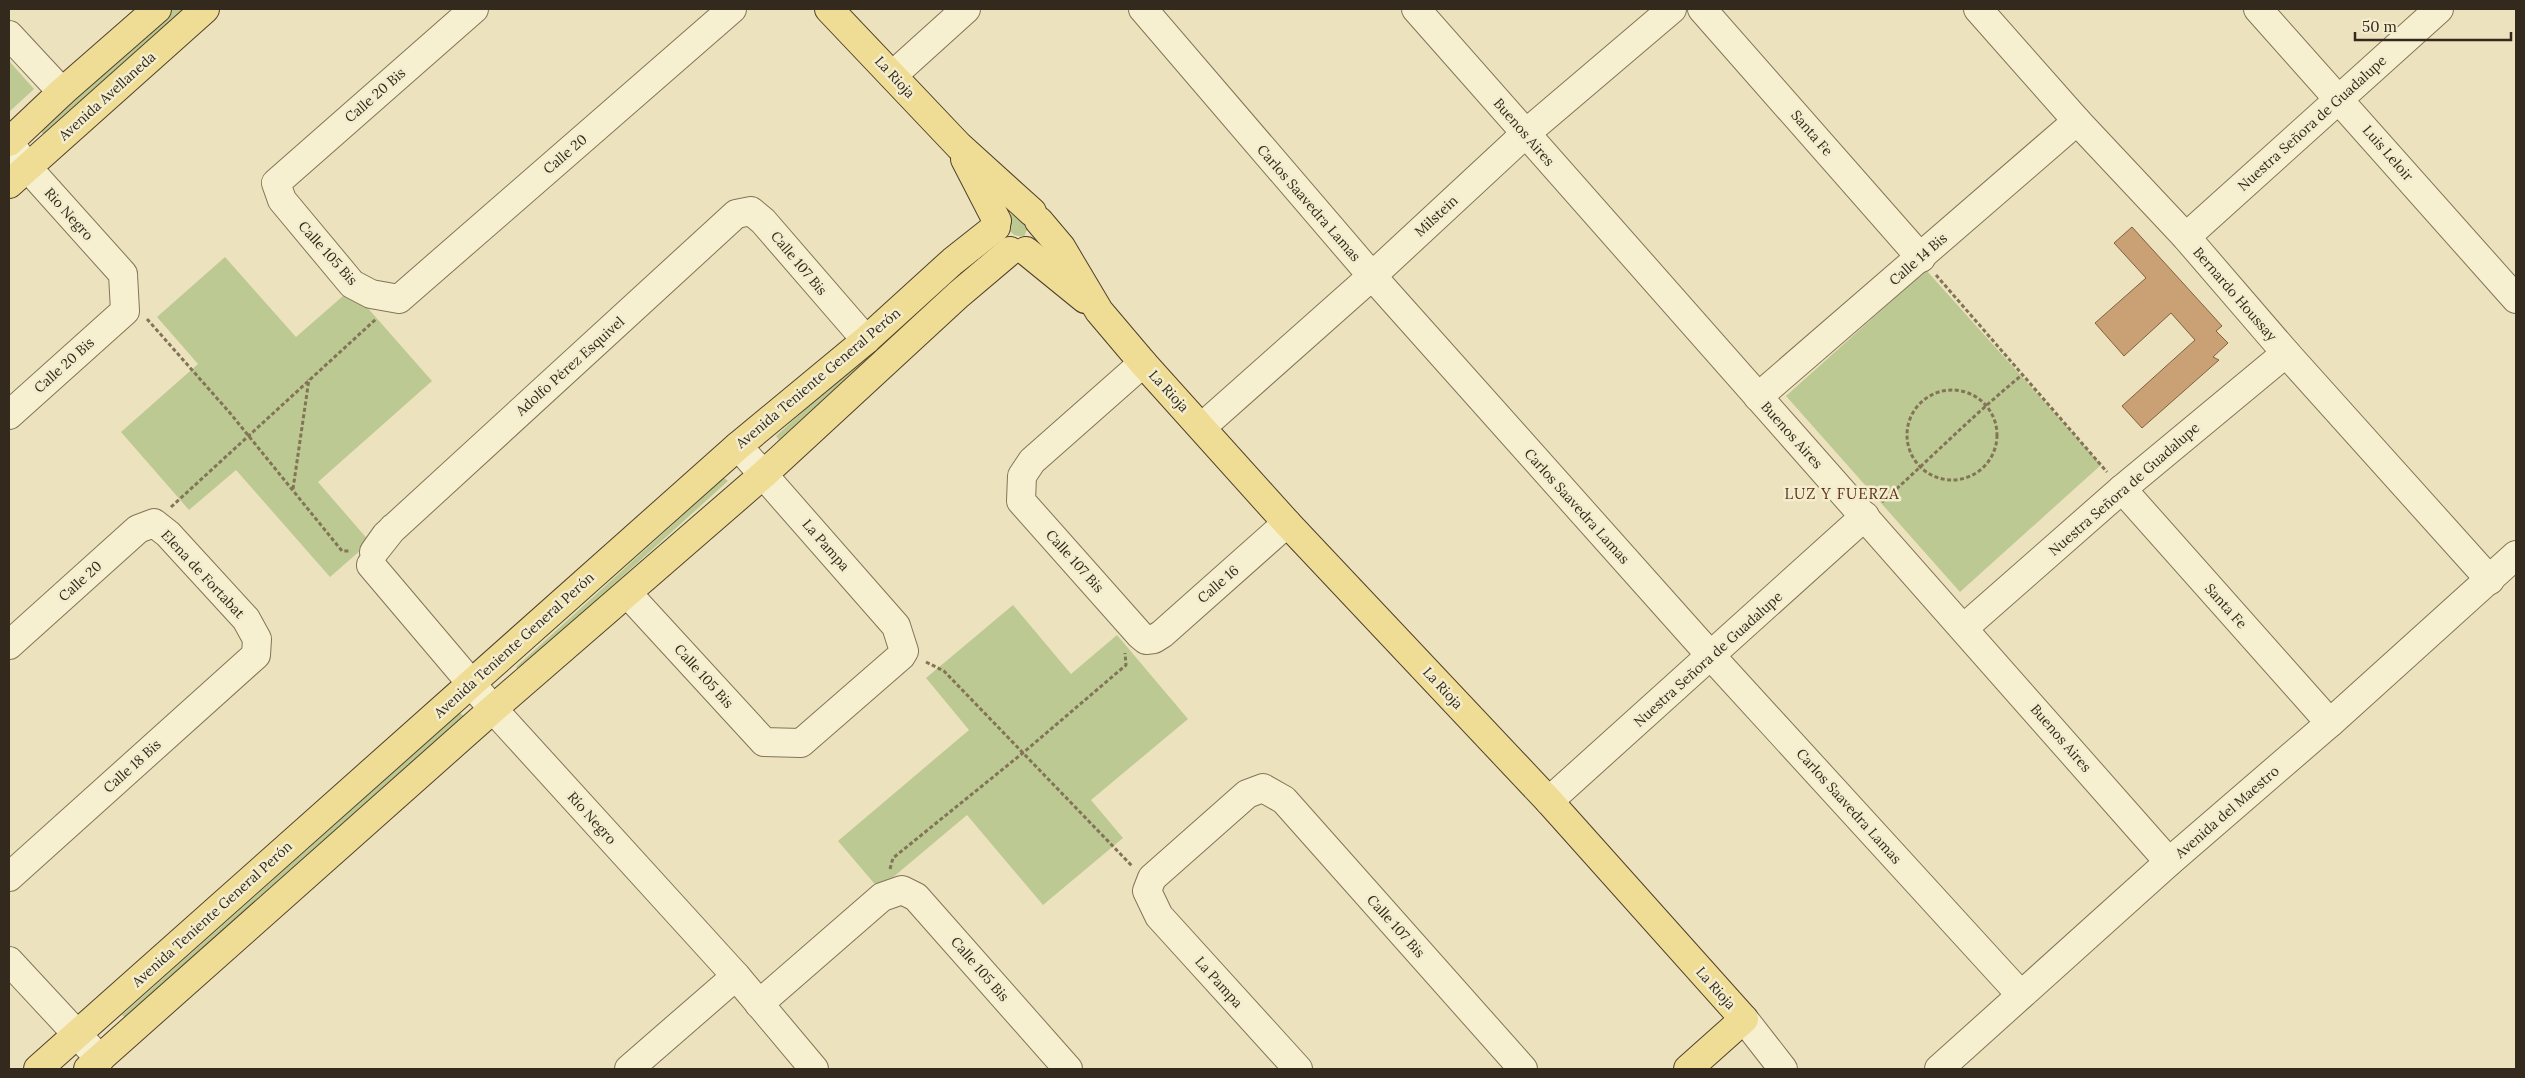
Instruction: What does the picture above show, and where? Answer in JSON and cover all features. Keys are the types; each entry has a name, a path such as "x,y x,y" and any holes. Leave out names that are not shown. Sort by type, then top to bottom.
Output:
{"main road":[{"path":"9,142 62,92 157,9"},
{"name":"Avenida Avellaneda","path":"18,175 205,9"},
{"name":"La Rioja","path":"829,9 894,75 959,146 1036,216 1061,247 1099,311 1142,363 1287,523 1549,801 1744,1019"},
{"name":"La Rioja","path":"959,146 997,224"},
{"path":"94,1064 493,709 628,594 764,474 958,295 1018,251 1032,248 1040,236 1036,216 1020,207 1006,210 997,224 999,241 1018,251"},
{"name":"Avenida Teniente General Perón","path":"38,1069 738,446 866,340 997,224"},
{"name":"La Rioja","path":"1018,251 1099,311"},
{"path":"1688,1069 1744,1019"}],"street":[{"name":"Calle 20 Bis","path":"276,182 474,9"},
{"name":"Calle 20","path":"399,299 732,9"},
{"path":"894,75 966,9"},
{"name":"Carlos Saavedra Lamas","path":"1143,9 1372,276 1712,657 2021,995"},
{"name":"Buenos Aires","path":"1416,9 1758,397 1965,627 2169,862"},
{"name":"Milstein","path":"1202,427 1372,276 1525,134 1672,9"},
{"name":"Santa Fe","path":"1702,9 1921,258"},
{"name":"Bernardo Houssay","path":"1978,9 2077,121 2186,237 2286,353 2490,580"},
{"name":"Luis Leloir","path":"2258,9 2516,299"},
{"name":"Nuestra Señora de Guadalupe","path":"2186,237 2338,98 2439,9"},
{"path":"9,35 62,92"},
{"name":"Calle 14 Bis","path":"1758,397 1921,258 2077,121"},
{"name":"Rio Negro","path":"9,142 18,175 122,274 125,288"},
{"name":"Calle 105 Bis","path":"276,182 282,200 352,284 371,294 399,299"},
{"name":"Calle 107 Bis","path":"751,211 763,221 866,340"},
{"name":"Adolfo Pérez Esquivel","path":"372,559 392,528 736,214 751,211"},
{"name":"Calle 20 Bis","path":"9,415 125,311 125,288"},
{"name":"Nuestra Señora de Guadalupe","path":"1965,627 2122,489 2286,353"},
{"name":"Calle 107 Bis","path":"1142,363 1032,461 1022,476 1021,501 1143,637"},
{"name":"La Pampa","path":"738,446 896,626 904,651"},
{"name":"Santa Fe","path":"2122,489 2330,723"},
{"name":"Nuestra Señora de Guadalupe","path":"1549,801 1712,657 1865,516"},
{"name":"Calle 20","path":"9,645 138,529 154,523"},
{"name":"Elena de Fortabat","path":"154,523 168,534 246,619 257,639 256,655"},
{"name":"Calle 16","path":"1143,637 1154,639 1162,634 1287,523"},
{"name":"Avenida del Maestro","path":"1939,1069 2169,862 2330,723 2516,555"},
{"name":"Río Negro","path":"372,559 493,709 736,976 814,1069"},
{"name":"Calle 105 Bis","path":"628,594 764,742 802,743 901,656 904,651"},
{"name":"Calle 18 Bis","path":"9,877 256,655"},
{"name":"Calle 107 Bis","path":"1150,884 1247,794 1264,788 1284,800 1523,1069"},
{"name":"La Pampa","path":"1150,884 1159,916 1298,1069"},
{"name":"Calle 105 Bis","path":"882,897 902,890 916,897 1068,1069"},
{"path":"759,1004 882,897"},
{"path":"9,961 76,1035 94,1064"},
{"path":"629,1069 736,976"},
{"name":"La Rioja","path":"1744,1019 1783,1069"}],"path":[{"path":"1921,258 2122,489"},
{"path":"154,523 309,379 399,299"},
{"path":"146,317 230,413 342,551 372,559"},
{"path":"1865,516 1985,405 2022,375"},
{"path":"293,490 309,379"},
{"path":"1945,390 1959,390 1973,395 1985,405 1993,416 1997,431 1995,447 1989,461 1978,472 1964,478 1948,480 1933,476 1919,468 1908,442 1907,428 1912,414 1920,403 1932,395 1945,390"},
{"path":"882,897 894,858 1024,752 1126,665 1124,648 1143,637"},
{"path":"904,651 944,671 1150,884"}],"green space":[{"path":"171,9 193,9 47,138 37,127"},
{"path":"9,61 34,89 9,112"},
{"path":"1013,213 1019,213 1028,227 1024,237 1014,235 1007,228 1009,216"},
{"path":"984,247 987,251 779,440 776,436"},
{"path":"225,257 296,337 351,289 432,381 318,482 370,542 330,577 236,470 189,510 121,432 198,364 157,317"},
{"path":"1926,270 2101,465 1960,592 1786,396"},
{"path":"724,478 728,481 519,670 516,667"},
{"path":"1013,605 1071,674 1117,635 1188,719 1091,800 1123,838 1043,905 967,815 879,889 838,841 969,730 926,678"},
{"path":"460,713 464,716 126,1019 122,1015"}],"building":[{"path":"2132,227 2222,326 2216,331 2228,343 2213,357 2219,360 2142,428 2122,406 2195,340 2171,313 2124,356 2095,323 2146,278 2114,243"}],"district":[{"name":"LUZ Y FUERZA","path":"1842,494"}]}
